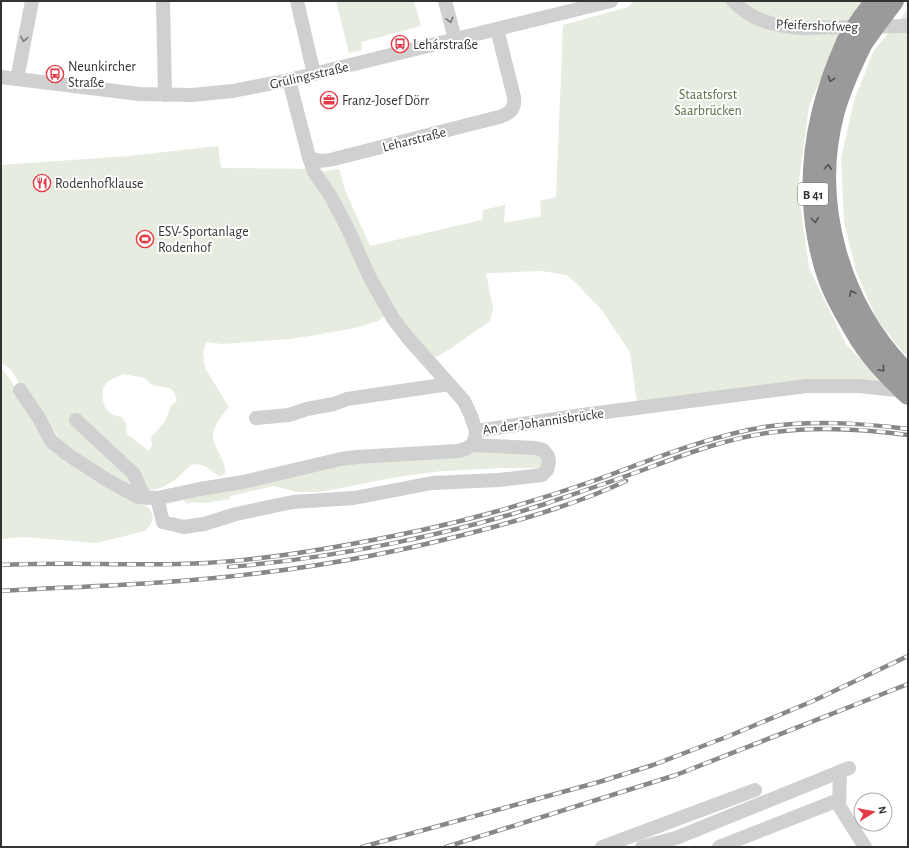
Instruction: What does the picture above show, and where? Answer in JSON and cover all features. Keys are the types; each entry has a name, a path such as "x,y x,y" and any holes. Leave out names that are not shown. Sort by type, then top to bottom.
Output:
{"highway":[{"name":"B 41","path":"855,43 862,18 875,1"},
{"name":"B 41","path":"894,1 878,22 855,43 836,65 823,104 815,141 812,180 814,220 820,254 830,283 844,312 865,334 878,340 908,374"},
{"name":"B 41","path":"865,334 866,349 887,375 908,395"}],"street":[{"path":"16,79 32,1"},
{"path":"163,1 165,95"},
{"path":"297,1 314,74"},
{"path":"445,1 455,39"},
{"name":"Grülingsstraße","path":"1,77 116,91 165,95 233,92 289,80 497,29 580,5 611,1"},
{"name":"Pfeifershofweg","path":"734,1 757,19 771,24 801,28 908,26"},
{"name":"Leharstraße","path":"309,157 317,161 334,159 495,118 505,115 511,111 515,102 497,29"},
{"path":"289,80 309,157"},
{"name":"An der Johannisbrücke","path":"309,157 314,172 330,195 348,229 370,278 394,320 464,401 476,431 807,386 859,386 908,391"},
{"path":"256,418 289,415 307,409 334,404 347,398 449,384"},
{"path":"20,390 39,418 51,441 67,454 107,480 138,497 152,498 243,482 357,456 458,451 466,449 472,445 476,431"},
{"path":"76,420 134,474 141,491 152,498 163,522 184,527 204,524 236,514 293,502 354,498 432,483 542,475 547,470 549,462 548,456 543,450 535,448 472,445"},
{"path":"642,847 676,838 845,770 839,805"},
{"path":"602,847 755,790"},
{"path":"720,847 836,801 865,847"}],"green space":[{"path":"336,1 414,1 421,26 361,42 362,50 349,53"},
{"name":"Staatsforst Saarbrücken","path":"638,1 865,1 841,33 809,106 798,188 809,268 846,344 882,382 637,403 630,352 601,309 567,275 541,271 491,273 486,274 493,308 490,321 433,359 386,315 378,321 356,328 310,336 222,344 206,342 203,353 205,368 229,407 221,417 213,433 215,445 225,468 225,474 219,476 205,466 198,464 191,465 175,480 163,487 154,490 147,489 138,491 62,444 44,414 21,386 12,371 1,362 1,165 129,156 218,146 221,168 318,169 321,172 339,169 345,190 370,246 482,220 483,210 505,205 504,223 541,216 540,201 556,197 563,25 628,7 632,3","holes":["123,374 145,378 152,385 170,388 175,394 177,401 171,406 165,421 151,438 152,445 149,451 127,434 126,424 122,417 111,414 105,408 103,399 103,388 108,381"]},
{"path":"908,9 908,357 877,320 856,271 844,222 841,158 854,101 873,52"},
{"path":"1,369 7,375 42,428 150,509 153,517 151,524 145,531 97,543 25,537 1,539"},
{"path":"471,452 531,452 543,457 541,467 537,468 442,471 391,478 320,492 296,492 274,486 230,496 230,499 204,503 191,502 188,504 182,500 164,505 163,501 348,464"}],"railway":[{"path":"1,565 180,564 233,561 287,555 396,536 488,514 596,480 700,443 742,431 782,425 818,423 872,425 908,429"},
{"path":"229,567 348,552 428,536 468,526 545,504 681,456 743,437 809,429 875,431 908,435"},
{"path":"1,591 228,577 374,555 430,543 540,514 609,489 626,481"},
{"path":"362,847 599,782 653,765 729,736 813,701 908,656"},
{"path":"446,847 676,775 908,684"}],"place":[{"name":"Lehárstraße","path":"400,44"},
{"name":"Neunkircher Straße","path":"55,74"},
{"name":"Franz-Josef Dörr","path":"329,100"},
{"name":"Rodenhofklause","path":"42,183"},
{"name":"ESV-Sportanlage Rodenhof","path":"145,239"}]}
